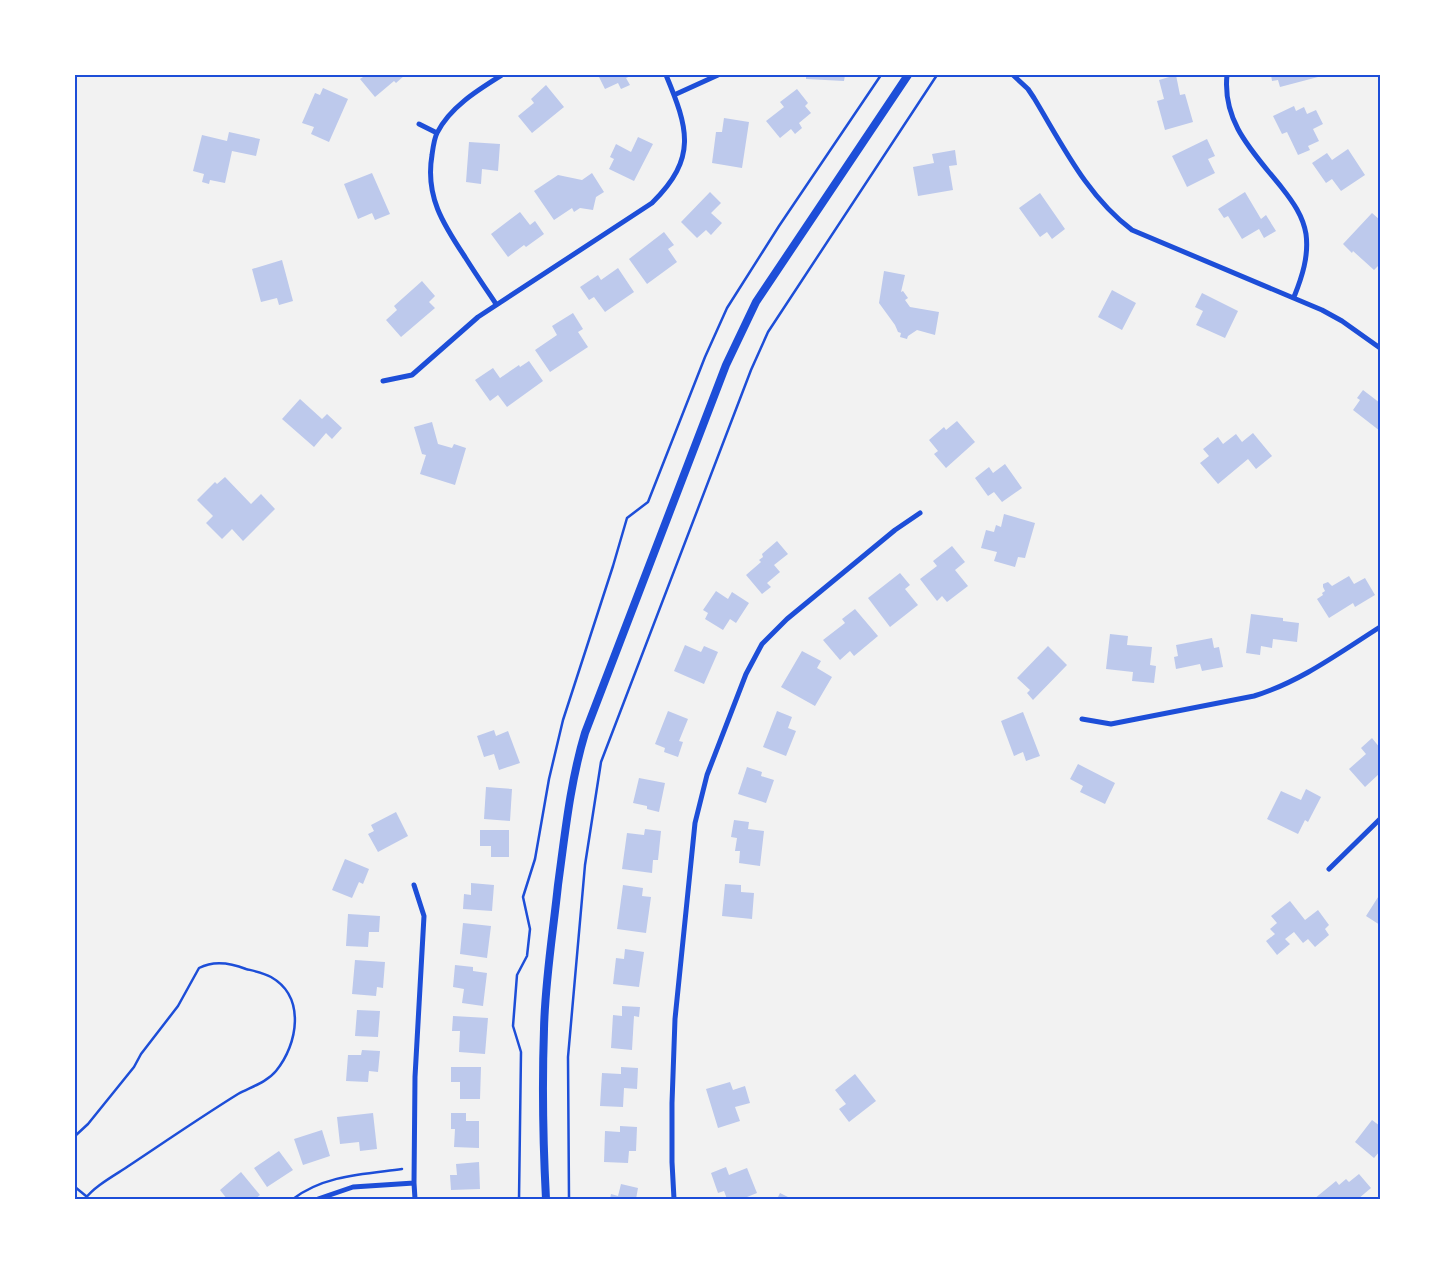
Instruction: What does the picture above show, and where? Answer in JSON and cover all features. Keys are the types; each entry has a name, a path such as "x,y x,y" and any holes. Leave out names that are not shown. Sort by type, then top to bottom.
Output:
{"street":[{"path":"496,304 444,226 437,209 430,177 430,162 437,133 448,118 471,95 502,75"},
{"path":"383,381 412,375 478,317 652,203 665,190 681,162 685,131 666,75"},
{"path":"674,95 718,75"},
{"path":"546,1199 543,1135 544,1027 553,927 568,810 576,764 585,732 726,365 744,326 776,270 908,75"},
{"path":"1013,75 1028,89 1087,185 1102,204 1132,230 1294,297 1342,321 1380,348"},
{"path":"1227,75 1227,104 1233,120 1242,136 1295,205 1302,219 1306,235 1307,252 1304,270 1294,297"},
{"path":"419,124 437,133"},
{"path":"674,1199 672,1103 675,1019 695,823 707,775 746,674 762,644 794,613 894,530 920,513"},
{"path":"1082,719 1111,724 1254,696 1299,678 1380,627"},
{"path":"1329,869 1380,819"},
{"path":"414,885 424,916 414,1077 414,1183 416,1199"},
{"path":"318,1199 353,1187 414,1183"}],"path":[{"path":"568,1199 568,1058 585,865 601,762 751,370 768,332 937,75"},
{"path":"75,1136 88,1124 134,1068 141,1054 178,1006 199,968 218,963 238,966 271,977 288,994 296,1014 296,1024 292,1041 284,1059 269,1078 239,1094 195,1122 86,1198 75,1187"}],"building":[{"path":"366,75 405,75 396,83 394,81 375,97 360,79"},
{"path":"598,75 633,75 626,78 630,85 621,89 618,83 605,89"},
{"path":"806,75 845,75 844,81 806,79"},
{"path":"1176,75 1180,95 1185,94 1193,122 1165,130 1157,101 1164,99 1159,80"},
{"path":"1271,75 1318,75 1318,77 1280,87 1278,80 1272,81"},
{"path":"546,85 564,107 532,133 518,116 534,103 531,99"},
{"path":"323,88 348,99 329,142 311,134 314,127 302,123 315,93 320,95"},
{"path":"797,89 808,103 805,106 811,113 799,123 802,128 795,134 791,129 780,138 766,121 784,107 780,102"},
{"path":"1294,106 1296,111 1304,107 1307,114 1316,110 1323,124 1313,129 1319,141 1308,146 1310,150 1298,155 1287,132 1282,134 1273,116"},
{"path":"724,118 749,122 742,168 712,163 716,132 722,132"},
{"path":"229,132 260,139 256,156 232,151 225,183 210,180 209,184 202,182 204,174 193,171 202,135 227,141"},
{"path":"638,137 653,144 634,181 609,169 614,159 610,157 616,144 631,152"},
{"path":"1207,139 1215,156 1208,159 1215,173 1187,187 1172,156"},
{"path":"469,142 500,144 498,171 482,169 481,184 466,182"},
{"path":"1348,149 1365,175 1341,191 1332,179 1326,183 1312,163 1327,153 1332,160"},
{"path":"955,150 957,165 949,166 953,190 918,196 913,167 934,163 932,154"},
{"path":"372,173 390,214 375,220 372,213 358,219 344,184"},
{"path":"592,173 604,192 596,197 593,210 580,208 574,212 572,208 554,220 534,191 558,175 582,180"},
{"path":"710,192 721,203 711,213 722,223 711,235 706,230 697,238 681,222"},
{"path":"1245,192 1261,219 1266,215 1276,231 1264,238 1259,229 1242,239 1228,216 1224,218 1218,209"},
{"path":"1040,193 1065,229 1052,239 1047,232 1040,237 1019,208"},
{"path":"520,212 530,225 535,221 544,234 508,257 491,234"},
{"path":"1372,213 1380,220 1380,264 1374,270 1343,244"},
{"path":"664,232 674,245 668,249 677,262 647,284 629,259"},
{"path":"282,260 293,301 279,305 277,298 261,302 252,269"},
{"path":"618,268 634,292 605,312 594,297 589,300 580,287 598,275 601,280"},
{"path":"884,271 905,275 901,292 903,291 908,298 905,300 910,307 939,312 935,335 917,330 908,336 907,339 900,337 901,333 898,332 879,303"},
{"path":"422,281 435,296 429,302 435,308 401,337 386,320 397,310 394,306"},
{"path":"1112,290 1136,303 1122,330 1098,317"},
{"path":"1202,293 1238,311 1225,338 1196,325 1203,311 1195,307"},
{"path":"573,313 583,329 578,332 588,347 550,372 535,350 557,335 552,326"},
{"path":"529,361 543,381 507,407 498,395 490,401 475,380 493,368 500,378 519,365 520,367"},
{"path":"1363,390 1380,403 1380,431 1353,410 1360,400 1357,398"},
{"path":"300,399 322,419 327,414 342,428 332,439 326,433 314,447 282,419"},
{"path":"957,421 975,442 946,468 934,454 938,451 929,440 944,427 946,430"},
{"path":"432,422 438,444 452,448 454,444 466,448 455,485 420,474 426,455 422,454 414,427"},
{"path":"1253,433 1272,456 1256,469 1248,459 1218,484 1200,463 1209,456 1203,449 1218,437 1223,444 1236,434 1242,442"},
{"path":"1005,464 1022,488 1002,502 994,492 988,496 975,478 989,467 993,473"},
{"path":"225,477 251,504 261,494 275,509 243,541 232,529 222,539 206,523 213,516 197,500 215,482 217,484"},
{"path":"1004,514 1035,523 1025,558 1018,557 1015,567 994,561 997,552 981,548 986,530 994,532 996,525 1001,527"},
{"path":"777,541 788,554 774,565 780,572 767,583 771,587 762,594 746,575 761,562 759,560 763,557 762,554"},
{"path":"952,546 965,562 955,570 968,586 947,602 942,596 937,601 920,579 937,566 933,561"},
{"path":"900,573 910,585 905,589 918,605 890,627 868,598"},
{"path":"1349,576 1354,584 1365,578 1375,595 1355,607 1353,603 1329,618 1317,599 1325,591 1323,584 1328,582 1332,586"},
{"path":"716,591 728,599 732,592 749,603 736,623 730,619 723,630 705,619 708,613 703,610"},
{"path":"855,609 878,636 854,656 850,651 840,660 823,640 845,623 842,619"},
{"path":"1251,614 1283,618 1283,621 1299,623 1297,642 1273,639 1272,648 1261,646 1260,655 1246,653"},
{"path":"1110,634 1128,636 1127,645 1152,647 1150,665 1156,666 1154,683 1132,681 1133,672 1106,669"},
{"path":"1212,638 1214,648 1219,647 1223,667 1202,671 1200,664 1176,669 1174,657 1178,656 1176,645"},
{"path":"685,645 701,652 704,646 718,652 704,684 674,671"},
{"path":"1048,646 1067,665 1033,700 1027,693 1030,690 1017,678"},
{"path":"802,651 821,661 817,668 832,677 815,706 781,687"},
{"path":"668,711 688,719 679,741 683,742 678,757 664,752 665,748 655,744"},
{"path":"777,711 792,717 788,728 796,731 786,756 763,747"},
{"path":"1023,712 1040,756 1026,761 1023,752 1014,756 1001,721"},
{"path":"494,730 496,736 508,731 520,763 499,770 494,754 484,757 477,736"},
{"path":"1372,738 1380,748 1380,773 1365,787 1349,769 1366,754 1361,748"},
{"path":"1078,764 1115,783 1105,804 1080,792 1083,786 1070,779"},
{"path":"747,767 762,772 761,776 774,780 766,803 738,794"},
{"path":"639,778 665,783 659,812 647,809 647,806 633,803"},
{"path":"486,787 512,789 510,821 484,819"},
{"path":"1306,789 1321,797 1308,822 1305,820 1298,834 1267,819 1281,791 1301,800"},
{"path":"396,812 408,836 378,852 368,834 374,831 371,825"},
{"path":"734,820 749,822 748,829 764,831 760,866 739,863 740,851 735,851 737,838 731,837"},
{"path":"645,829 661,831 658,860 653,860 652,873 622,869 627,833 644,835"},
{"path":"480,830 509,830 509,857 491,857 491,846 480,846"},
{"path":"345,859 369,869 363,884 359,882 352,898 332,890"},
{"path":"471,883 494,885 492,911 463,909 464,894 471,895"},
{"path":"725,884 741,885 741,892 754,893 752,919 722,916"},
{"path":"623,885 643,888 642,896 651,897 646,933 617,929"},
{"path":"1380,894 1380,925 1366,916"},
{"path":"1290,901 1305,920 1318,910 1329,925 1325,929 1329,935 1315,947 1308,939 1303,943 1294,932 1285,939 1290,944 1277,955 1266,941 1275,934 1270,929 1277,923 1271,916"},
{"path":"348,914 380,916 379,932 369,932 368,947 346,946"},
{"path":"463,923 491,926 487,958 460,954"},
{"path":"625,949 644,952 639,987 613,984 616,958 624,959"},
{"path":"355,960 385,962 383,988 377,987 376,996 352,994"},
{"path":"455,965 473,967 473,971 487,973 483,1006 462,1003 464,989 453,987"},
{"path":"622,1006 640,1007 639,1017 634,1016 632,1050 611,1048 613,1015 622,1016"},
{"path":"357,1010 380,1011 378,1037 355,1036"},
{"path":"453,1016 488,1018 485,1054 459,1052 460,1031 452,1031"},
{"path":"362,1050 380,1051 378,1072 369,1071 368,1082 346,1081 348,1055 361,1055"},
{"path":"451,1067 481,1067 480,1099 460,1099 460,1082 451,1082"},
{"path":"621,1067 638,1068 637,1089 624,1088 623,1107 600,1106 602,1073 621,1074"},
{"path":"855,1074 876,1101 849,1122 839,1109 846,1104 835,1090"},
{"path":"730,1082 733,1090 745,1086 750,1103 735,1107 740,1121 718,1128 706,1089"},
{"path":"373,1113 377,1149 360,1151 359,1142 340,1144 337,1117"},
{"path":"451,1113 466,1113 466,1121 479,1121 479,1148 454,1147 455,1129 451,1129"},
{"path":"1372,1120 1380,1126 1380,1151 1374,1158 1355,1142"},
{"path":"620,1126 637,1127 636,1151 629,1151 628,1163 604,1162 605,1131 620,1132"},
{"path":"322,1130 330,1156 303,1165 294,1139"},
{"path":"279,1151 293,1170 267,1187 254,1168"},
{"path":"479,1162 480,1189 451,1190 450,1175 457,1175 456,1164"},
{"path":"726,1167 729,1175 747,1168 757,1193 742,1199 727,1199 724,1191 718,1193 711,1173"},
{"path":"241,1172 260,1195 255,1199 227,1199 220,1190"},
{"path":"1359,1174 1371,1188 1358,1199 1314,1199 1336,1181 1339,1185 1346,1179 1349,1182"},
{"path":"621,1184 638,1188 636,1199 610,1199 611,1194 618,1196"},
{"path":"780,1193 792,1199 777,1199"}]}
